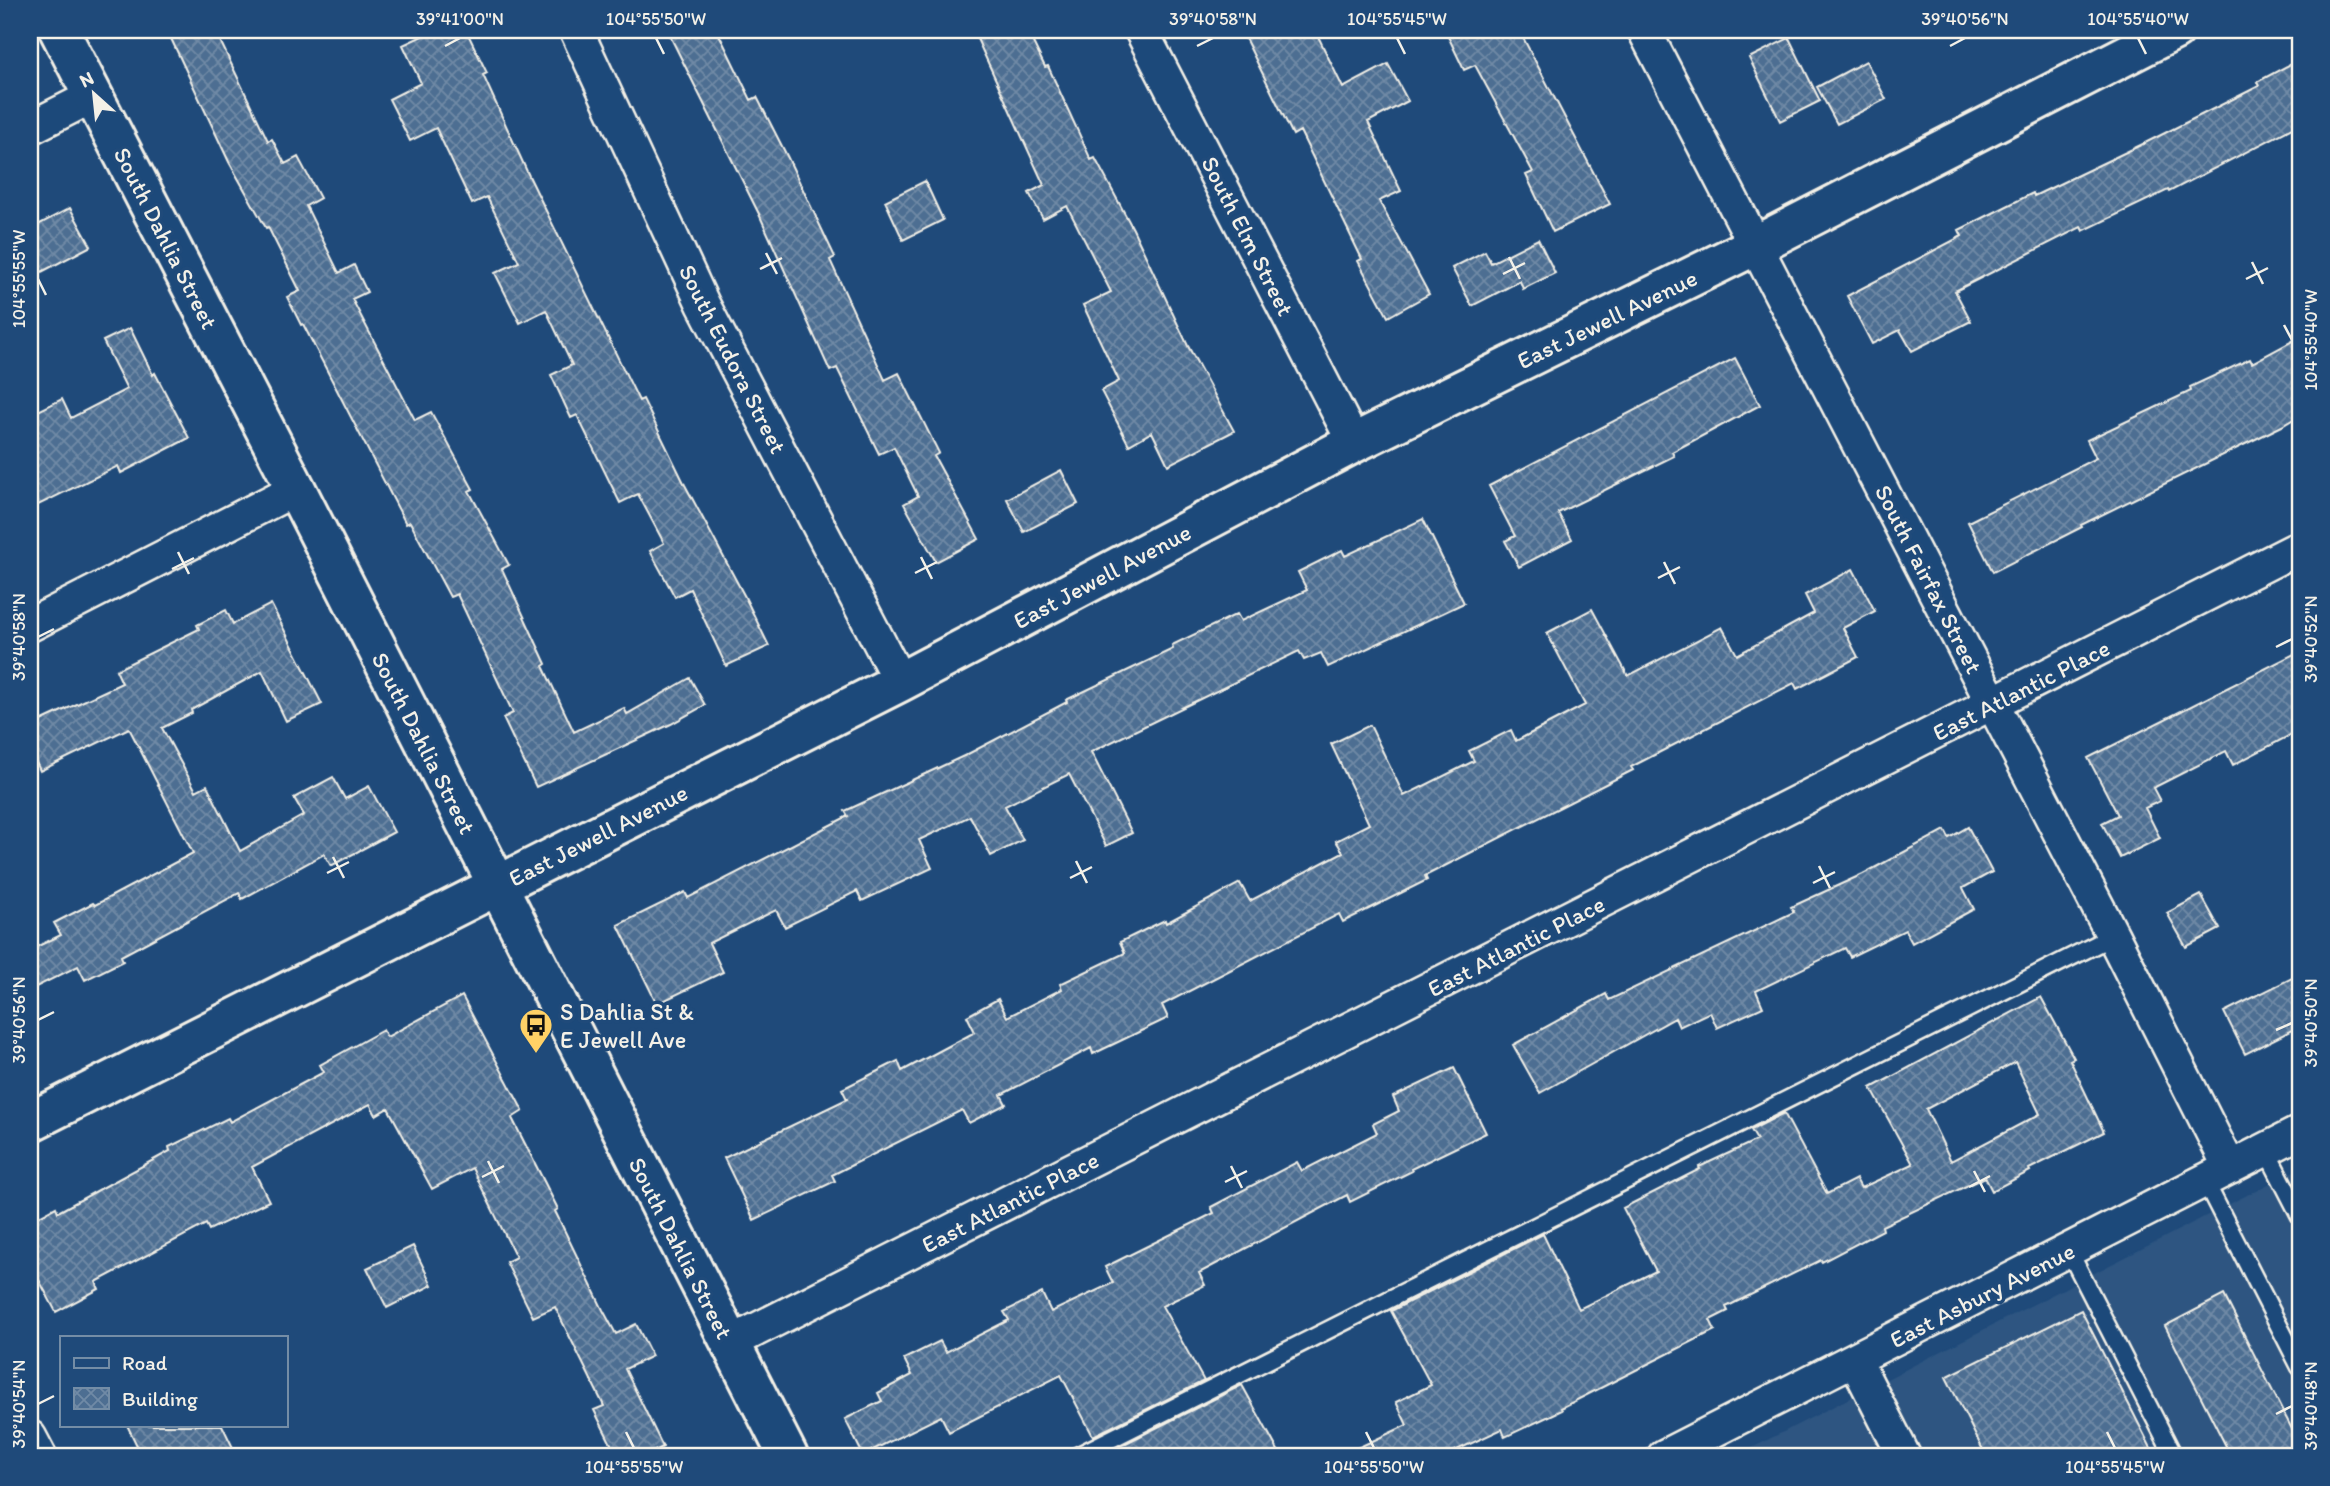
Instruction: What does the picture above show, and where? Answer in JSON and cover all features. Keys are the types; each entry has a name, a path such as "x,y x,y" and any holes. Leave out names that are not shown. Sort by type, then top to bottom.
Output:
{"street":[{"name":"South Dahlia Street","path":"59,30 788,1456"},
{"name":"South Eudora Street","path":"576,30 703,304 900,682"},
{"name":"South Elm Street","path":"1141,30 1354,443"},
{"name":"South Fairfax Street","path":"1644,30 2113,936 2217,1175"},
{"name":"East Jewell Avenue","path":"30,1122 900,682 1354,443 1756,245 2127,40 2175,30"},
{"path":"30,128 93,96"},
{"path":"30,625 296,489"},
{"name":"East Atlantic Place","path":"730,1343 2300,547"},
{"name":"East Asbury Avenue","path":"1664,1456 2300,1132"},
{"path":"1855,1360 1897,1454"},
{"path":"30,1437 40,1456"}],"lane":[{"path":"1077,1456 2113,936"},
{"path":"2266,1150 2300,1216"},
{"path":"2217,1175 2300,1367"},
{"path":"2069,1251 2174,1456"}],"shaded area":[{"path":"2300,1168 2300,1456 1736,1456"}],"building":[{"path":"167,30 215,30 268,141 272,139 285,164 298,157 320,198 306,206 339,273 354,265 367,292 352,299 415,420 431,412 473,489 469,491 509,565 502,569 574,732 624,708 627,714 690,678 705,705 671,724 536,787 503,718 513,713 457,594 450,597 410,522 406,524 303,324 301,325 287,297 300,291 268,227 266,228 229,162"},
{"path":"435,30 466,30 487,73 483,75 529,176 639,401 643,399 769,646 726,666 690,589 675,597 650,551 664,543 638,494 620,503 577,415 571,418 551,375 572,365 546,310 520,323 495,273 519,262 487,197 472,204 436,128 410,141 389,99 421,83 403,45"},
{"path":"667,30 717,30 751,100 757,97 788,158 835,257 830,260 885,380 899,373 939,453 934,456 979,539 936,562 904,504 918,496 894,447 879,454 837,368 830,371 759,214"},
{"path":"973,30 1027,30 1045,67 1048,66 1091,160 1095,158 1133,229 1188,346 1234,431 1168,465 1152,432 1129,445 1101,391 1119,381 1083,305 1111,292 1067,206 1043,219 1029,193 1044,185"},
{"path":"1241,30 1315,30 1343,88 1388,64 1408,101 1368,122 1401,191 1379,201 1429,294 1388,317 1358,261 1362,259 1300,131 1293,135"},
{"path":"1445,30 1519,30 1610,204 1553,232 1526,175 1533,172 1475,65 1464,70"},
{"path":"1789,38 1820,101 1780,121 1749,58"},
{"path":"2300,59 2300,124 2169,192 2168,190 2083,231 2081,227 1955,291 1971,321 1912,351 1900,330 1872,344 1847,296 1962,236 1959,230 2259,86 2257,82"},
{"path":"1866,61 1886,99 1837,124 1817,87"},
{"path":"925,181 943,220 903,240 885,201"},
{"path":"70,208 91,246 30,278 30,229"},
{"path":"1538,239 1555,273 1523,289 1520,281 1472,306 1452,268 1485,251 1491,263"},
{"path":"130,328 189,438 121,473 118,466 30,509 30,415 62,399 71,418 127,389 103,341"},
{"path":"2300,337 2300,415 1993,572 1968,522 2096,458 2087,440 2191,391 2190,387 2250,359 2252,363"},
{"path":"1735,358 1760,405 1672,452 1674,456 1558,513 1572,539 1519,567 1505,541 1515,536 1489,486"},
{"path":"1061,470 1078,504 1024,532 1007,499"},
{"path":"1423,519 1464,603 1328,667 1321,653 1304,660 1299,651 1091,752 1132,833 1106,846 1069,774 1005,806 1023,840 991,856 970,816 919,840 932,868 862,901 857,891 785,927 776,910 709,943 723,972 657,1004 618,925 685,892 688,898 848,816 845,811 966,755 1067,702 1066,700 1173,649 1172,645 1237,614 1241,621 1307,590 1298,572 1342,550 1345,556"},
{"path":"1853,569 1875,611 1843,628 1858,657 1797,689 1794,683 1631,767 1633,770 1425,876 1427,880 1343,922 1339,914 1162,1005 1168,1018 1093,1054 1091,1048 1001,1095 1006,1104 969,1123 962,1110 832,1175 835,1181 754,1220 724,1158 847,1099 842,1089 898,1061 902,1071 975,1032 967,1016 998,999 1007,1017 1062,989 1060,984 1125,953 1120,942 1165,920 1166,923 1240,883 1250,901 1343,852 1336,841 1369,824 1331,744 1370,725 1404,796 1474,761 1469,751 1511,730 1516,741 1585,705 1547,633 1592,609 1628,676 1722,627 1737,655 1814,613 1805,595"},
{"path":"271,604 322,704 286,721 262,671 162,728 196,791 207,785 240,851 304,815 294,798 333,777 345,799 369,786 394,832 331,866 324,854 242,899 239,893 121,956 123,961 85,980 78,966 30,990 30,950 61,935 54,923 93,903 95,905 193,853 129,728 40,771 30,749 30,726 122,683 116,670 199,629 197,625 226,610 233,624"},
{"path":"2300,651 2300,730 2233,765 2226,751 2153,788 2160,801 2145,808 2160,838 2120,858 2102,823 2118,815 2088,758"},
{"path":"1968,827 1992,872 1963,888 1974,909 1912,943 1905,930 1850,957 1845,948 1756,991 1763,1007 1717,1028 1710,1012 1679,1027 1675,1018 1540,1093 1513,1045 1606,994 1609,1000 1794,912 1791,907 1863,874 1945,830 1949,838"},
{"path":"2201,895 2220,929 2186,947 2167,913"},
{"path":"2300,974 2300,1026 2245,1054 2224,1012"},
{"path":"462,996 523,1111 512,1118 558,1209 555,1211 603,1310 616,1334 636,1324 652,1356 625,1369 663,1447 644,1456 617,1456 594,1410 604,1406 555,1307 533,1317 506,1262 516,1257 472,1168 432,1189 388,1108 376,1115 370,1104 252,1167 269,1201 209,1230 206,1224 96,1282 99,1289 56,1312 30,1263 30,1221 56,1207 58,1212 170,1151 169,1147 228,1118 230,1122 324,1072 320,1065 383,1030 387,1037"},
{"path":"2041,997 2074,1058 2070,1060 2104,1132 2029,1169 2030,1171 1992,1191 1985,1177 1882,1226 1883,1230 1822,1262 1821,1260 1726,1307 1728,1311 1710,1320 1715,1330 1505,1437 1502,1429 1444,1456 1340,1456 1407,1425 1396,1402 1431,1385 1391,1311 1543,1234 1579,1309 1656,1271 1623,1208 1700,1169 1699,1167 1757,1140 1751,1130 1784,1113 1827,1194 1856,1179 1861,1188 1913,1164 1871,1088","holes":["2015,1062 2040,1114 1951,1161 1926,1109"]},
{"path":"1454,1068 1486,1133 1350,1202 1347,1195 1199,1273 1205,1285 1162,1306 1204,1381 1093,1436 1061,1375 949,1432 941,1416 863,1455 845,1419 882,1401 878,1393 912,1375 904,1359 940,1341 946,1352 1009,1320 1004,1312 1042,1293 1051,1312 1113,1283 1105,1267 1214,1213 1211,1207 1297,1162 1302,1171 1377,1133 1373,1124 1399,1111 1393,1097"},
{"path":"413,1246 432,1285 387,1308 367,1268"},
{"path":"2224,1295 2300,1445 2300,1456 2231,1456 2165,1326"},
{"path":"2081,1310 2155,1456 1986,1456 1946,1377"},
{"path":"1242,1385 1281,1456 1102,1455"},
{"path":"127,1426 222,1426 237,1456 142,1456"}],"place":[{"name":"S Dahlia St & E Jewell Ave","path":"536,1055"}]}
